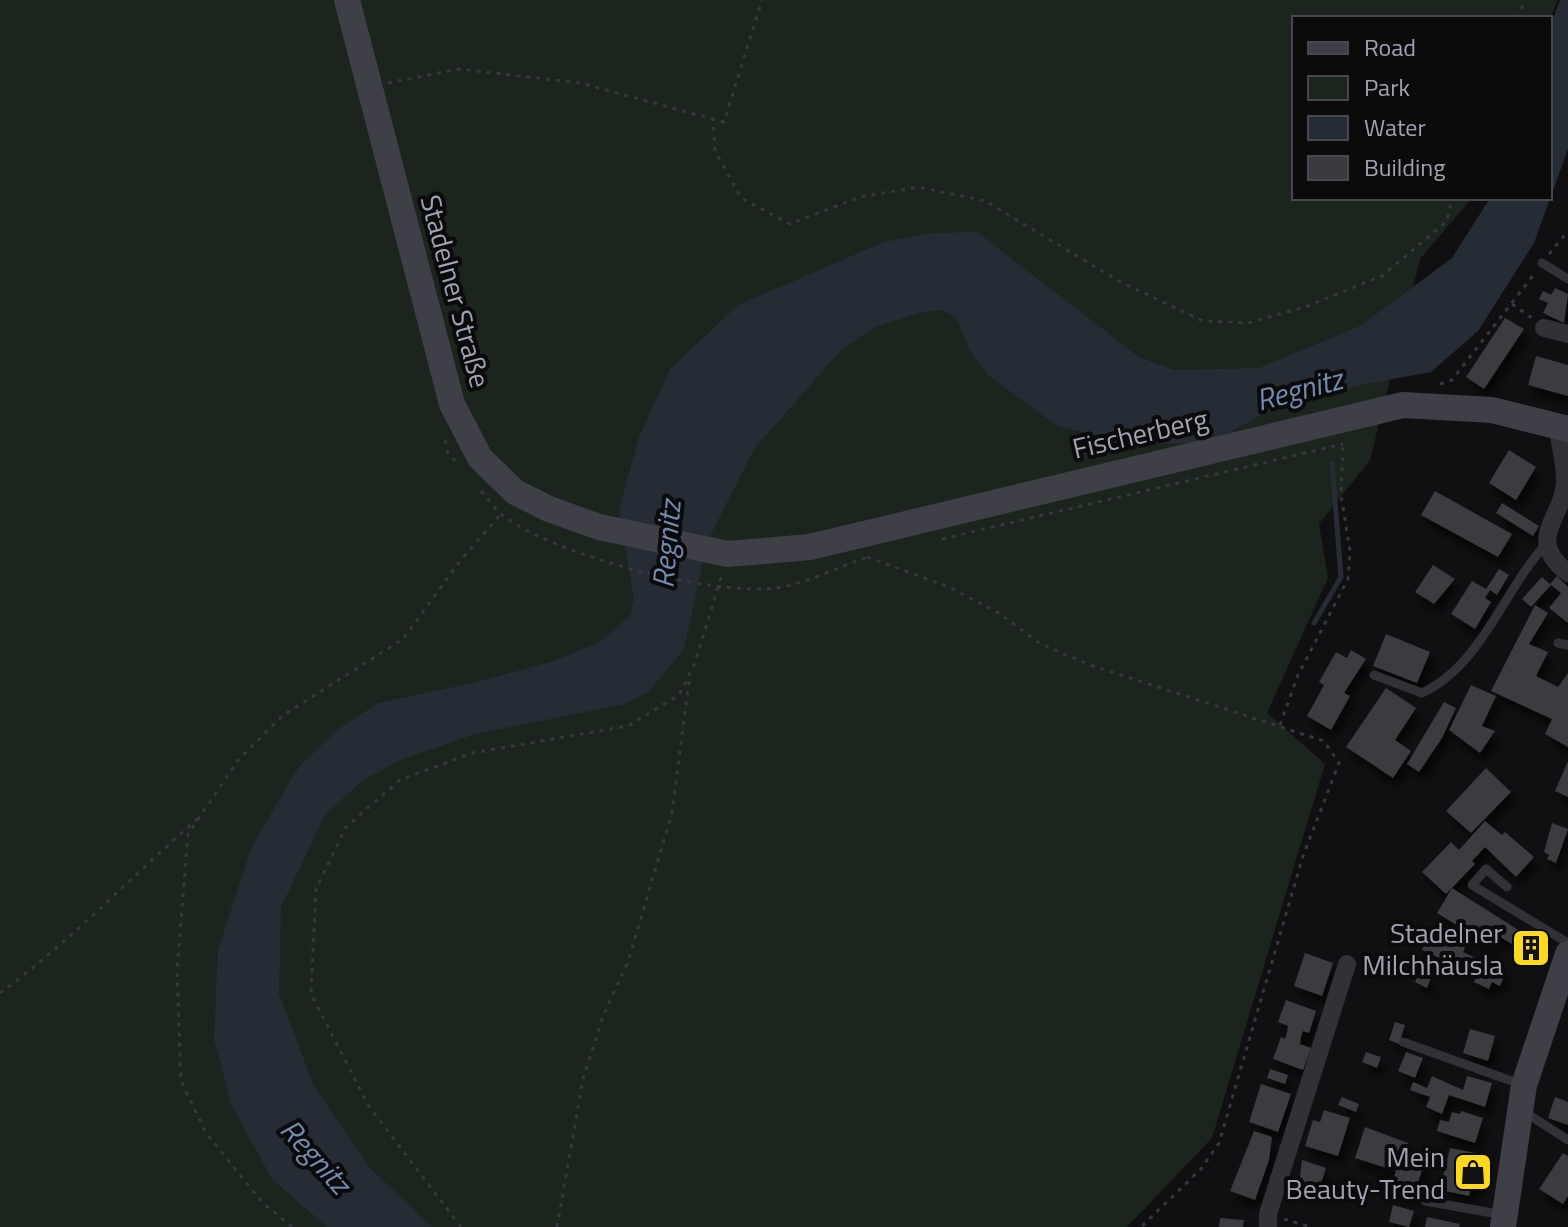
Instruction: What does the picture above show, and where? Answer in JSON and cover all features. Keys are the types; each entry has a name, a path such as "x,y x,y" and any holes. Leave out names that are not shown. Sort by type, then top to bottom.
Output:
{"main road":[{"name":"Stadelner Straße","path":"347,0 452,404 480,458 515,492 599,527"},
{"name":"Fischerberg","path":"599,527 728,554 810,547 1403,405 1492,410 1563,429"},
{"path":"1504,1221 1522,1097 1568,954"}],"street":[{"path":"1544,328 1568,334"},
{"path":"1563,429 1567,481 1547,531 1547,543 1551,555 1568,573"},
{"path":"1268,1221 1347,964"}],"lane":[{"path":"1542,263 1568,279"},
{"path":"1374,675 1422,693 1453,673 1521,573 1547,543"},
{"path":"1507,887 1486,869 1472,885 1568,943"},
{"path":"1403,1042 1522,1097 1568,1140"},
{"path":"1425,1201 1504,1221"}],"path":[{"path":"369,87 459,69 580,83 724,122 762,0"},
{"path":"713,117 715,151 741,198 790,224 860,197 918,187 985,201 1119,281 1203,321 1248,323 1305,307 1382,276 1447,221 1452,200"},
{"path":"1435,385 1452,380 1511,303 1527,315"},
{"path":"928,542 1343,444 1341,495 1350,551 1348,579 1298,675 1280,725"},
{"path":"292,1227 262,1202 206,1133 181,1081 177,970 188,834 239,759 282,716 403,639 515,492"},
{"path":"602,562 718,586 776,588 882,553"},
{"path":"557,1227 583,1079 603,1016 628,962 672,813 690,677 728,554"},
{"path":"867,557 949,587 997,612 1041,644 1090,665 1324,741 1339,763 1303,856 1219,1143 1201,1169 1141,1227"},
{"path":"461,1227 368,1105 311,994 316,889 346,827 400,780 472,753 628,726 679,695 690,677"},
{"path":"0,993 73,936 121,886 203,813"},
{"path":"1268,1221 1311,1227"}],"green space":[{"path":"0,0 1558,0 1551,16 1292,16 1292,200 1470,200 1420,259 1370,460 1319,524 1328,578 1267,713 1325,764 1212,1138 1127,1227 0,1227"}],"water":[{"path":"1560,0 1568,0 1568,149 1552,193 1552,21"},
{"name":"Regnitz","path":"1489,200 1550,200 1534,243 1478,331 1431,372 1365,384 1265,413 1227,434 1193,443 1133,444 1057,426 989,376 970,351 957,319 943,310 922,312 875,327 841,350 754,449 707,542 684,649 649,691 625,704 475,734 403,759 362,781 325,815 281,907 279,994 314,1086 370,1168 432,1227 327,1227 272,1179 232,1106 214,1039 218,950 252,846 298,768 337,730 378,703 473,683 557,660 601,641 630,616 634,599 619,510 639,437 670,369 738,305 884,242 934,233 977,232 1139,357 1174,370 1259,368 1360,326 1452,258"}],"building":[{"path":"1555,288 1568,294 1564,323 1543,313 1548,303 1539,299 1543,291 1551,295"},
{"path":"1505,318 1524,329 1484,389 1466,377"},
{"path":"1536,356 1568,365 1568,396 1528,385"},
{"path":"1509,450 1536,467 1516,500 1489,483"},
{"path":"1435,491 1512,534 1498,557 1421,515"},
{"path":"1502,503 1539,526 1533,536 1496,513"},
{"path":"1433,565 1455,579 1434,604 1415,592"},
{"path":"1499,569 1509,575 1497,595 1490,590 1485,598 1491,602 1475,629 1451,614 1472,581 1486,589"},
{"path":"1557,576 1568,587 1568,623 1549,608 1561,593 1550,584"},
{"path":"1542,577 1551,585 1531,607 1522,599"},
{"path":"1535,605 1548,613 1529,644 1548,652 1536,676 1558,687 1568,673 1568,747 1545,734 1552,719 1491,691"},
{"path":"1386,634 1430,652 1417,683 1373,666"},
{"path":"1351,650 1366,659 1344,693 1350,696 1331,730 1307,716 1324,685 1319,682 1336,652 1347,658"},
{"path":"1471,685 1496,696 1482,726 1495,731 1480,753 1449,730"},
{"path":"1386,688 1416,708 1395,740 1411,751 1393,778 1346,747"},
{"path":"1444,702 1456,708 1442,738 1419,772 1407,764"},
{"path":"1568,761 1568,797 1555,791"},
{"path":"1486,768 1511,792 1471,833 1446,811"},
{"path":"1485,821 1502,835 1505,832 1534,857 1516,877 1485,847 1472,861 1475,864 1446,894 1422,872 1451,842 1459,850"},
{"path":"1552,823 1568,829 1556,863 1547,859 1549,855 1544,852"},
{"path":"1452,888 1528,936 1526,939 1541,948 1534,958 1499,936 1492,947 1437,913"},
{"path":"1442,933 1466,945 1463,952 1506,972 1500,986 1492,982 1489,989 1474,982 1477,975 1422,950 1428,936 1439,940"},
{"path":"1305,953 1333,963 1322,996 1294,986"},
{"path":"1420,970 1432,975 1427,988 1415,982"},
{"path":"1286,1000 1316,1011 1309,1033 1303,1031 1301,1037 1300,1044 1311,1048 1303,1070 1273,1059 1281,1037 1285,1039 1287,1032 1288,1026 1278,1022"},
{"path":"1395,1022 1405,1025 1399,1044 1389,1040"},
{"path":"1470,1029 1495,1036 1488,1061 1463,1053"},
{"path":"1366,1052 1381,1057 1377,1068 1362,1062"},
{"path":"1406,1052 1423,1058 1415,1078 1398,1071"},
{"path":"1270,1069 1288,1075 1285,1084 1267,1078"},
{"path":"1432,1076 1463,1090 1467,1076 1492,1083 1485,1107 1449,1095 1442,1114 1426,1107 1430,1097 1410,1090 1413,1082 1427,1088"},
{"path":"1261,1084 1291,1094 1278,1132 1249,1122"},
{"path":"1342,1097 1359,1104 1356,1112 1338,1105"},
{"path":"1555,1097 1568,1102 1568,1125 1548,1118"},
{"path":"1324,1110 1350,1118 1338,1156 1305,1146 1313,1120 1320,1122"},
{"path":"1461,1111 1483,1118 1475,1143 1437,1131 1440,1120 1449,1122 1452,1112 1460,1114"},
{"path":"1365,1127 1408,1143 1403,1157 1424,1164 1413,1198 1390,1189 1396,1171 1355,1158"},
{"path":"1254,1131 1272,1137 1269,1160 1255,1200 1230,1191"},
{"path":"1450,1148 1485,1155 1477,1188 1471,1187 1469,1196 1445,1191 1447,1182 1442,1181"},
{"path":"1563,1153 1568,1156 1568,1196 1563,1204 1539,1189"},
{"path":"1302,1160 1326,1168 1319,1190 1299,1184"},
{"path":"1393,1205 1414,1211 1409,1227 1389,1222"},
{"path":"1427,1217 1460,1224 1459,1227 1425,1227"},
{"path":"1220,1218 1244,1220 1243,1227 1219,1227"}],"waterway":[{"path":"1314,623 1341,577 1332,463"}],"place":[{"name":"Stadelner Milchhäusla","path":"1531,948"},
{"name":"Mein Beauty-Trend","path":"1473,1172"}]}
